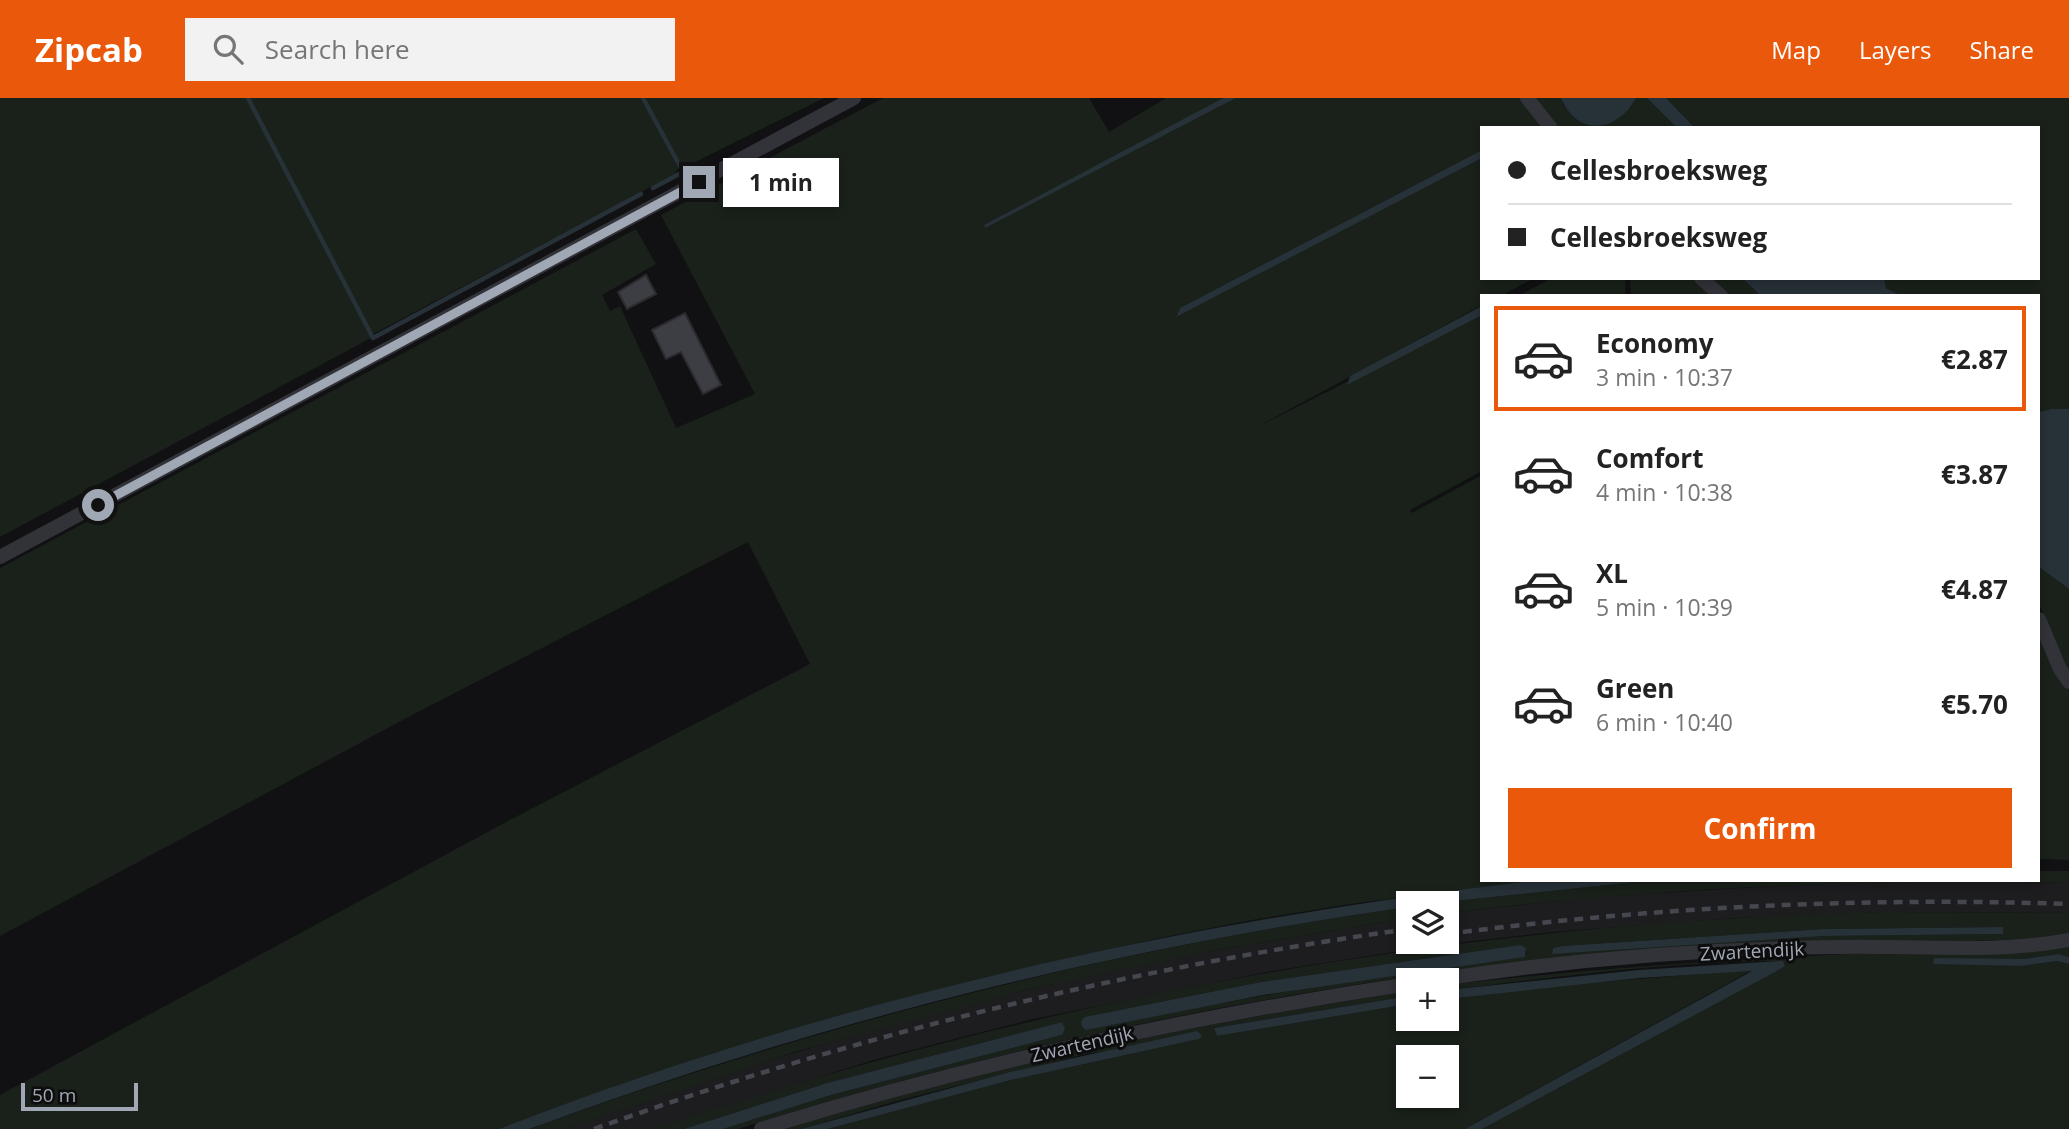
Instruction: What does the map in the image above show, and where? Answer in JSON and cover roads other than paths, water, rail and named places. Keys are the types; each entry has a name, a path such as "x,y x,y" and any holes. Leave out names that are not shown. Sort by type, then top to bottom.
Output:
{"street":[{"path":"0,557 854,98"},
{"path":"1527,98 1549,126"},
{"path":"1703,280 1719,294"},
{"path":"2040,621 2060,669 2069,682"},
{"name":"Zwartendijk","path":"1459,977 1550,966 1719,952 1835,947 2021,946 2069,940"},
{"name":"Zwartendijk","path":"761,1129 872,1096 1083,1043 1265,1006 1396,986"}],"waterway":[{"path":"248,98 373,338 641,194"},
{"path":"643,98 683,172 653,188"}],"railway":[{"path":"1459,933 1602,917 1757,906 1913,902 2069,904"},
{"path":"594,1129 794,1063 996,1008 1202,963 1396,931"}]}
